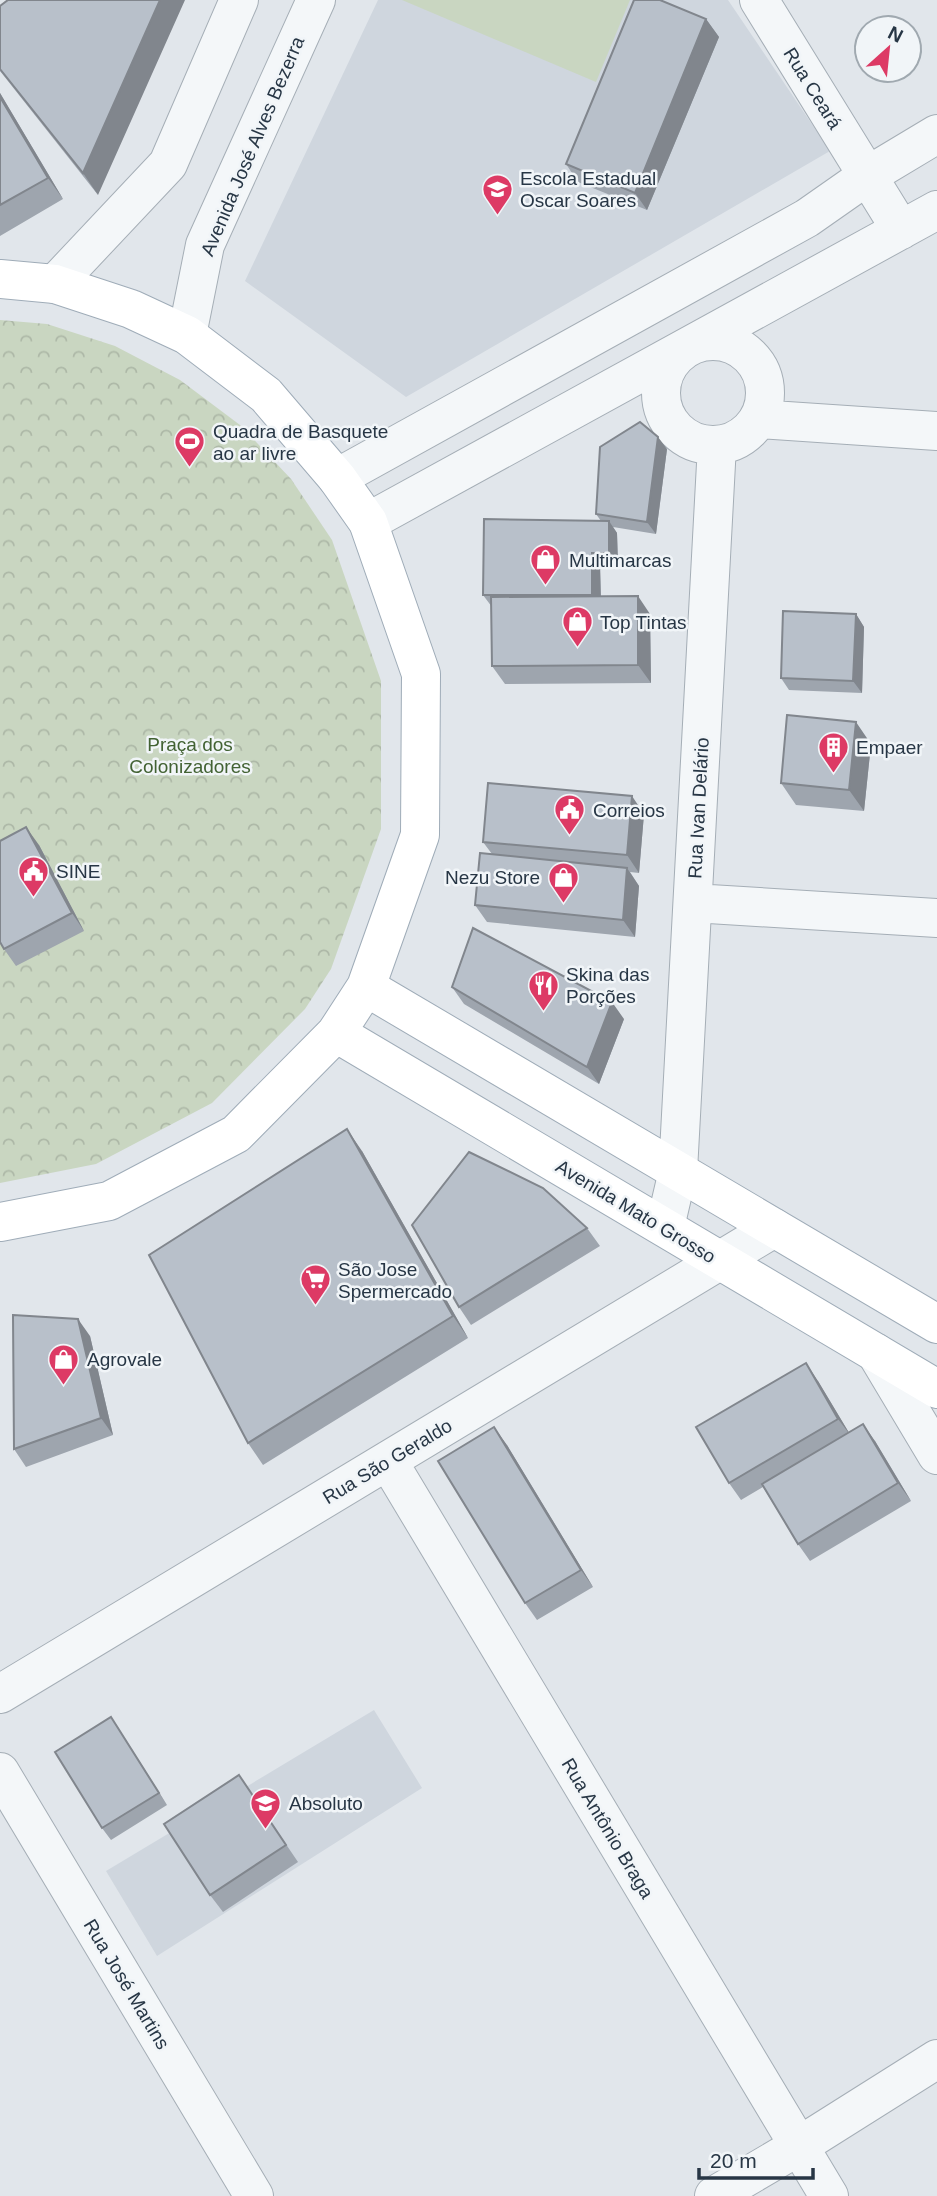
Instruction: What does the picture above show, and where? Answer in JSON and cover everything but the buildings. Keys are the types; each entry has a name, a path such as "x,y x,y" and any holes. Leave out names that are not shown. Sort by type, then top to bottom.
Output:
{"main road":[{"path":"0,279 55,284 131,309 187,335 267,395 337,478 368,522 421,674 420,835 366,987 336,1033 236,1134 109,1201 0,1222"},
{"path":"366,987 937,1324"},
{"name":"Avenida Mato Grosso","path":"336,1033 937,1389"}],"street":[{"path":"55,284 168,164 239,0"},
{"name":"Avenida José Alves Bezerra","path":"187,335 205,245 316,0"},
{"name":"Rua Ceará","path":"759,0 901,230"},
{"path":"337,478 807,218 867,176 937,134"},
{"path":"368,522 937,210"},
{"path":"683,286 687,348"},
{"path":"703,342 737,346 751,357 761,371 766,388 765,405 759,419 747,434 732,442 717,445 698,443 682,435 670,423 660,390 665,374 674,359 687,348 703,342"},
{"path":"759,419 937,431"},
{"name":"Rua Ivan Delário","path":"665,1227 678,1171 717,445"},
{"path":"693,903 937,918"},
{"name":"Rua São Geraldo","path":"0,1694 774,1228"},
{"path":"876,1353 937,1455"},
{"name":"Rua Antônio Braga","path":"388,1461 829,2196"},
{"name":"Rua José Martins","path":"0,1772 254,2196"},
{"path":"714,2196 937,2059"}],"shaded area":[{"name":"Escola Estadual Oscar Soares","path":"378,0 728,0 830,151 406,397 245,281"},
{"name":"Absoluto","path":"374,1710 422,1788 157,1956 106,1871"}],"green space":[{"path":"402,0 630,0 596,82"},
{"name":"Praça dos Colonizadores","path":"0,320 47,324 115,346 180,380 240,425 291,479 332,540 381,681 381,829 331,969 305,1009 212,1103 96,1164 0,1183"}],"place":[{"name":"Escola Estadual Oscar Soares","path":"497,216"},
{"name":"Quadra de Basquete ao ar livre","path":"190,469"},
{"name":"Multimarcas","path":"546,587"},
{"name":"Top Tintas","path":"577,649"},
{"name":"Empaer","path":"833,774"},
{"name":"Correios","path":"570,837"},
{"name":"SINE","path":"33,898"},
{"name":"Nezu Store","path":"563,904"},
{"name":"Skina das Porções","path":"543,1012"},
{"name":"São Jose Spermercado","path":"315,1307"},
{"name":"Agrovale","path":"64,1386"},
{"name":"Absoluto","path":"266,1830"}]}
